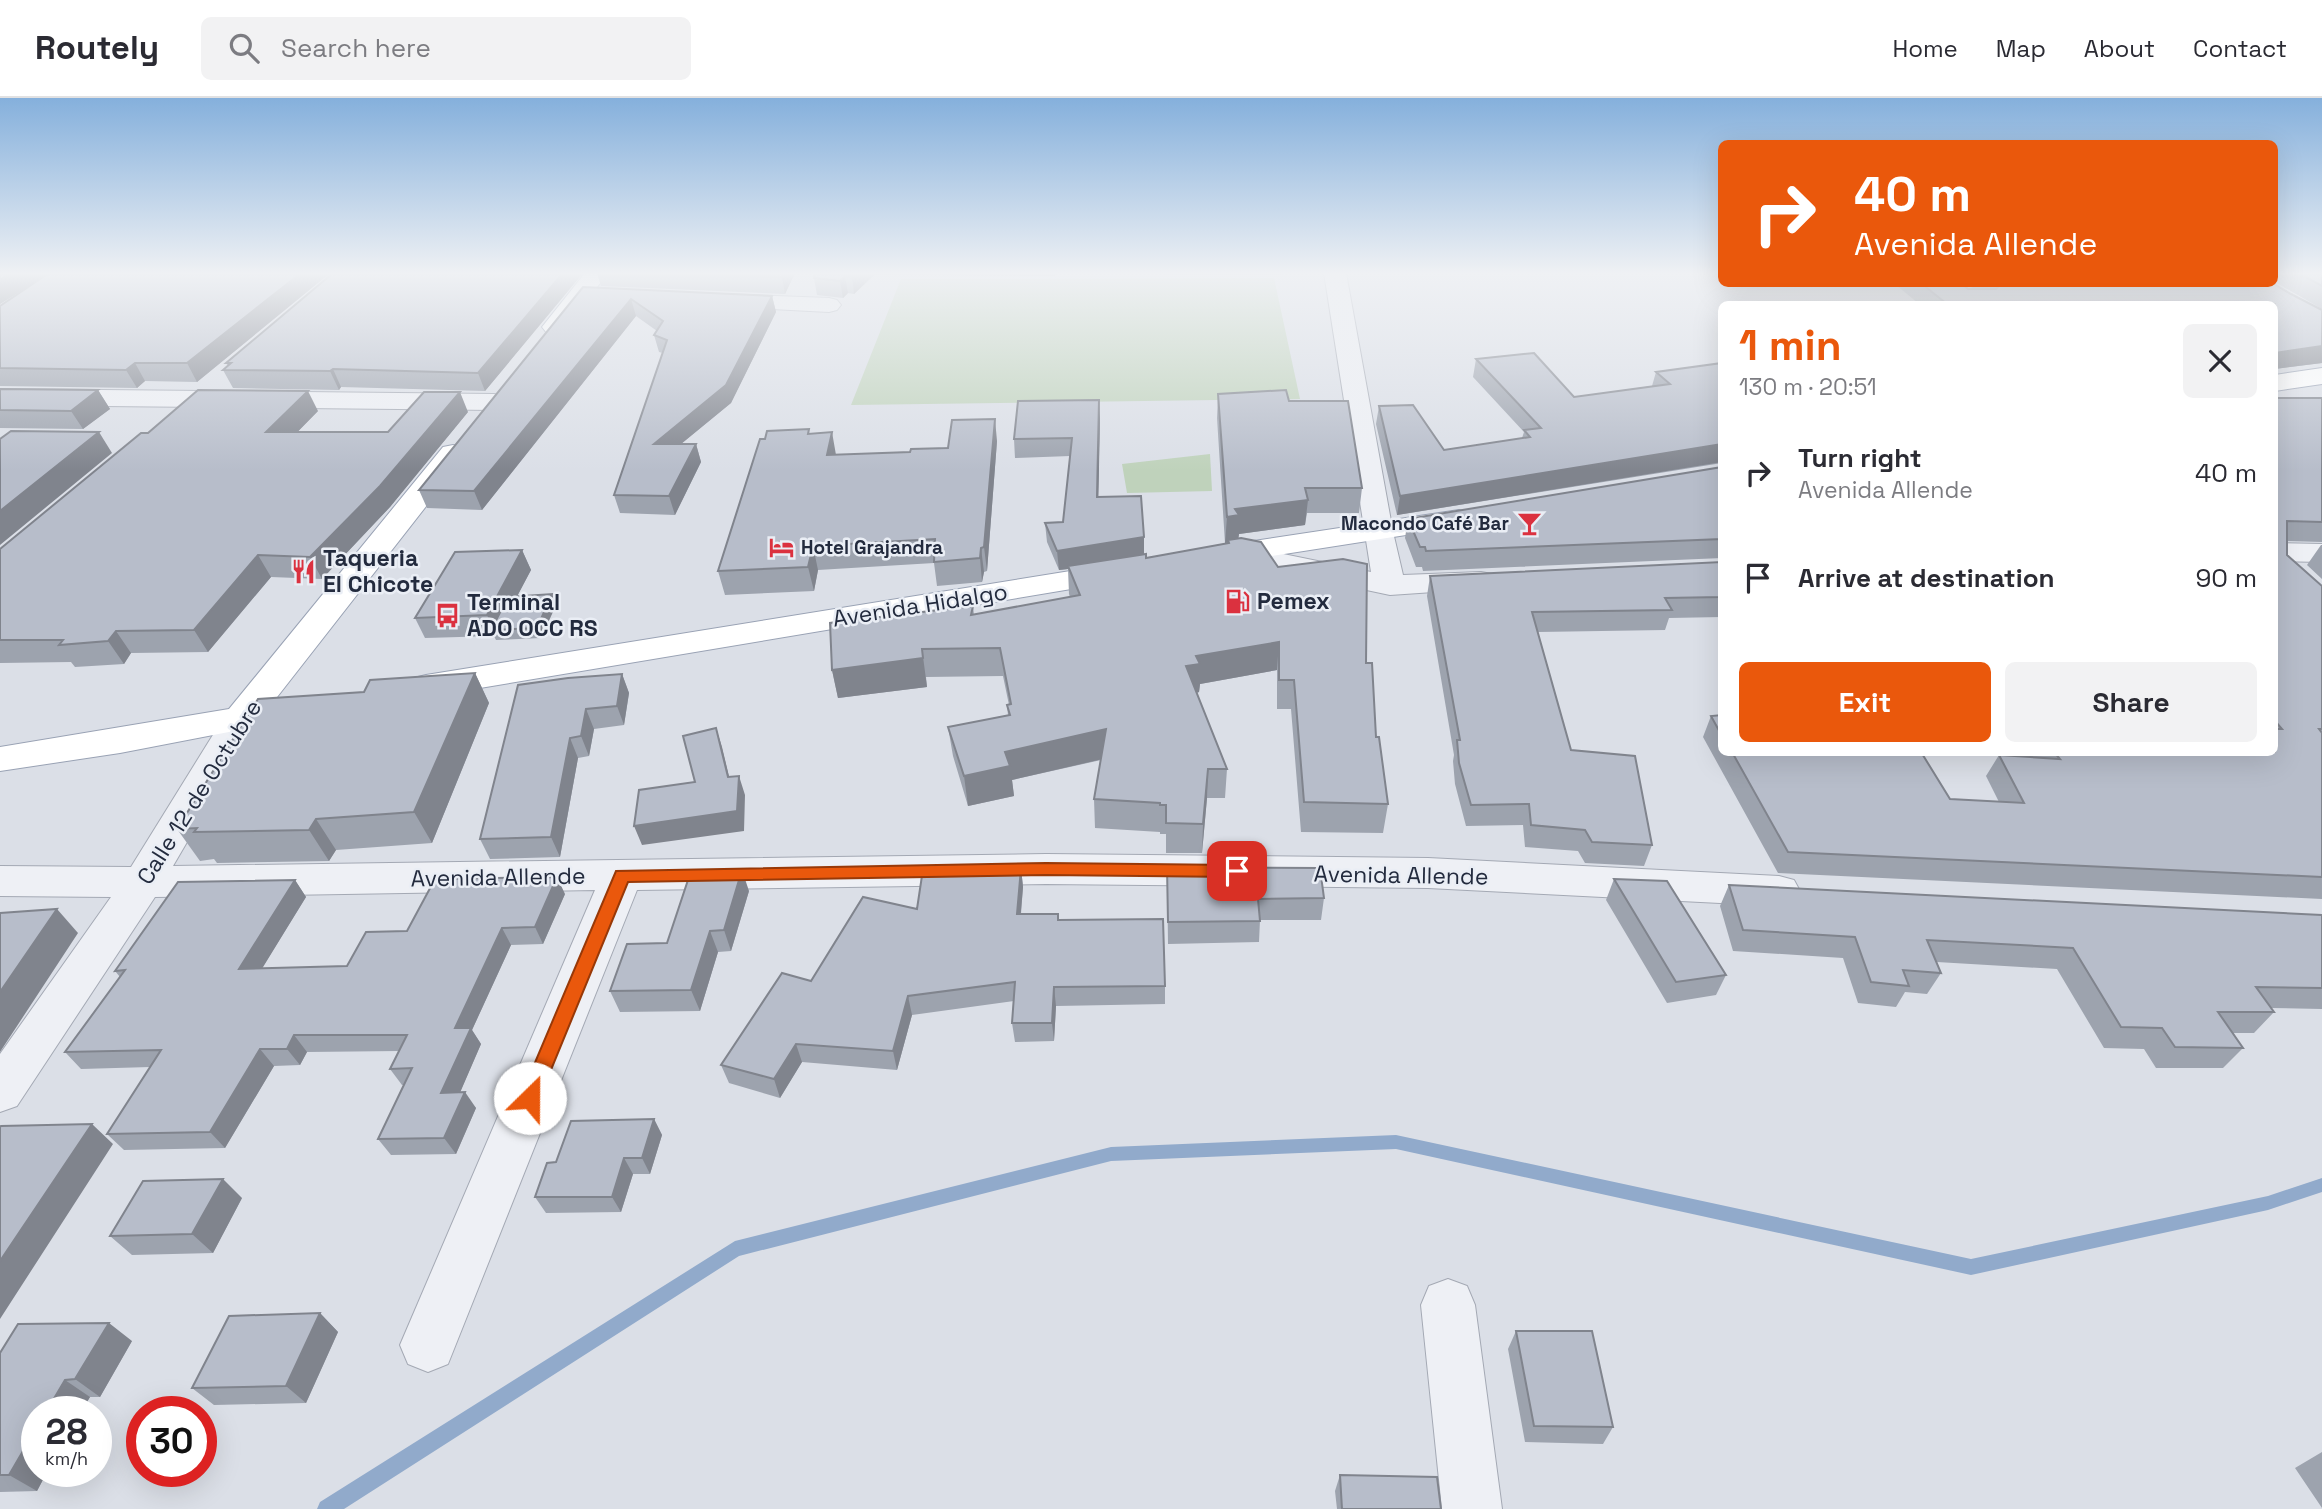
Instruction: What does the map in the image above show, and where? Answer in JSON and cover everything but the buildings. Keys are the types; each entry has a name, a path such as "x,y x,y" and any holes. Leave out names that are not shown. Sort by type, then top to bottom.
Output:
{"main road":[{"path":"536,349 546,339"},
{"path":"2279,398 2322,376"},
{"name":"Calle 12 de Octubre","path":"243,717 487,410"},
{"name":"Avenida Hidalgo","path":"394,692 1166,564 1488,514"},
{"path":"0,759 120,741 325,703"},
{"path":"0,777 120,741"}],"street":[{"path":"1346,339 1378,532 1390,585"},
{"path":"165,426 226,375"},
{"path":"0,397 196,400 487,410"},
{"path":"1235,553 1390,585 1514,579"},
{"path":"2278,554 2322,553"},
{"path":"2278,557 2303,582"},
{"name":"Calle 12 de Octubre","path":"0,1092 143,882 243,717"},
{"name":"Avenida Allende","path":"143,882 1046,869 1428,873 1819,893"},
{"path":"428,1345 622,876"},
{"path":"0,881 143,882"},
{"path":"1448,1305 1472,1509"}],"green space":[{"path":"877,339 1287,339 1300,399 851,405"},
{"path":"1210,454 1212,491 1127,493 1122,464"}],"waterway":[{"path":"327,1509 735,1249 1111,1154 1396,1142 1971,1267 2268,1203 2322,1185"}],"place":[{"name":"Macondo Café Bar","path":"1529,523"},
{"name":"Hotel Grajandra","path":"781,547"},
{"name":"Taqueria El Chicote","path":"303,571"},
{"name":"Pemex","path":"1237,601"},
{"name":"Terminal ADO OCC RS","path":"447,615"}],"route":[{"path":"530,1098 622,876 1046,869 1237,871"}]}
